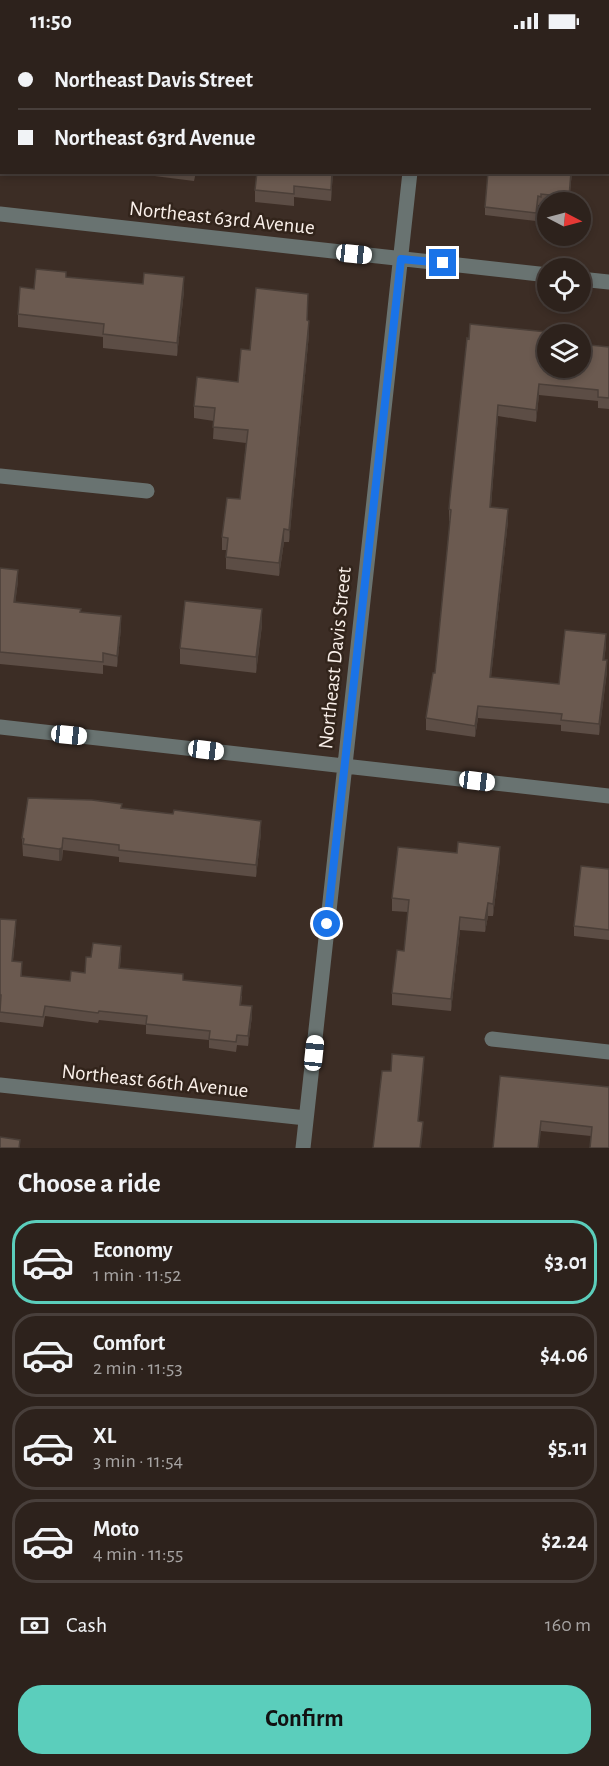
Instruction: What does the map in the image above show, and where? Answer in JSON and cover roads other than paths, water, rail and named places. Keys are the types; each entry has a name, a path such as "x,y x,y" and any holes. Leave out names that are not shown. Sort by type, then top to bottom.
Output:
{"street":[{"name":"Northeast Davis Street","path":"303,1148 410,174"},
{"name":"Northeast 63rd Avenue","path":"0,214 537,274"},
{"path":"591,280 609,282"},
{"path":"0,476 147,491"},
{"path":"0,727 609,796"},
{"path":"492,1040 609,1052"},
{"name":"Northeast 66th Avenue","path":"0,1085 306,1118"}]}
